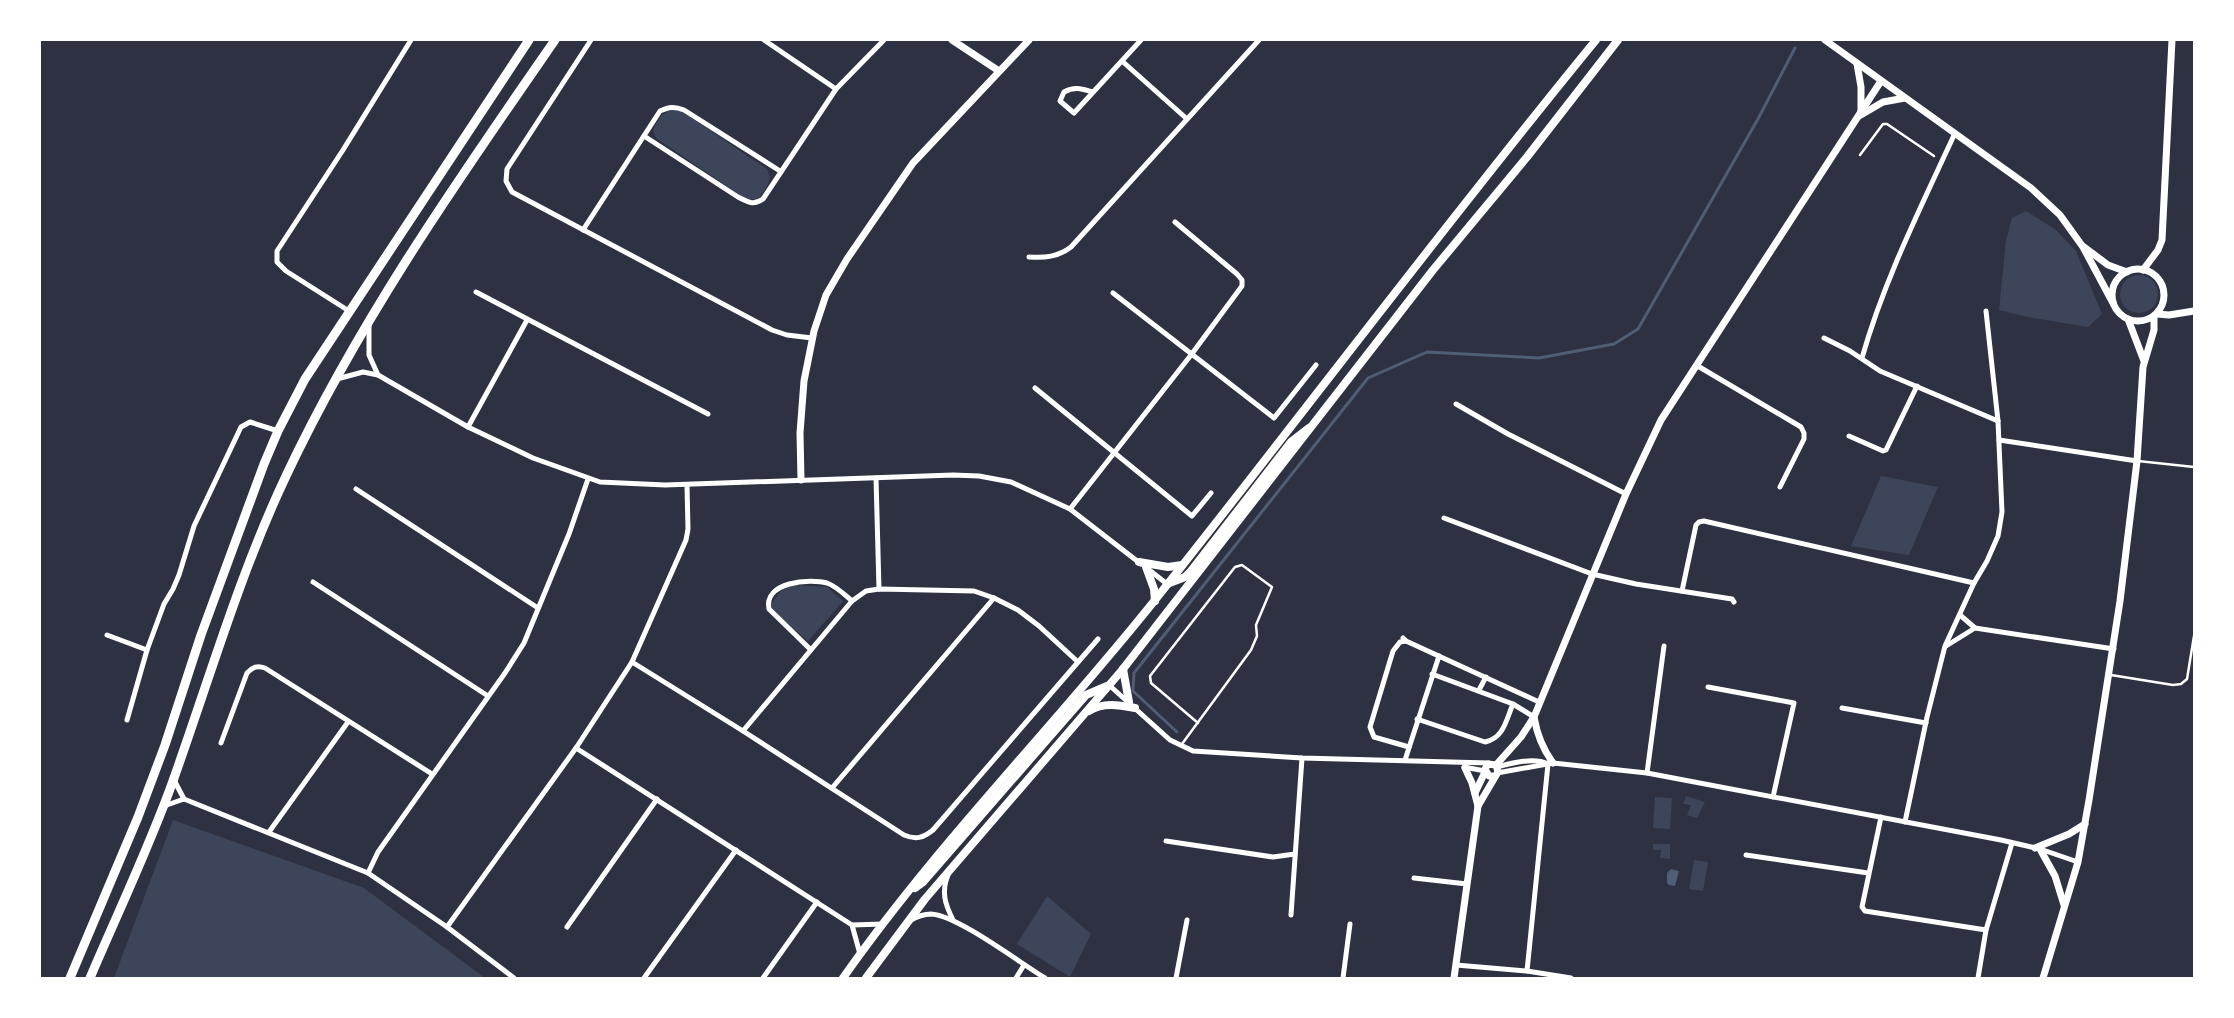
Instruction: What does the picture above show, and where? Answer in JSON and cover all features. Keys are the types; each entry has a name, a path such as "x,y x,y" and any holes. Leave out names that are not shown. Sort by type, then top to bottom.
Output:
{"highway":[{"path":"70,978 138,817 165,745 201,635 278,431 305,379 529,40"},
{"path":"90,978 164,806 241,584 284,478 334,380 369,322 463,172 555,40"}],"main road":[{"path":"843,978 907,892 1155,601 1510,145 1596,40"},
{"path":"866,978 906,923 950,869 1123,669 1433,270 1527,157 1618,40"},
{"path":"1167,584 1185,577 1191,571 1291,442 1316,423"},
{"path":"1139,562 1168,567 1182,565"},
{"path":"1146,567 1154,589 1155,601"},
{"path":"1123,669 1129,702"},
{"path":"907,892 923,882 1086,695 1108,685"},
{"path":"1083,715 1095,707 1110,705 1135,708"}],"street":[{"path":"349,311 279,265 275,258 277,251 343,150 411,40"},
{"path":"591,40 507,169 506,181 512,192 772,330 786,335 812,338"},
{"path":"764,40 836,89"},
{"path":"644,136 752,204 763,198 836,89 884,40"},
{"path":"952,40 998,71"},
{"path":"801,480 800,433 804,381 812,338 831,285 912,163 998,71 1030,40"},
{"path":"1093,92 1080,88 1071,88 1064,92 1060,102 1074,113 1141,40"},
{"path":"1029,257 1050,257 1064,253 1071,248 1259,40"},
{"path":"1825,40 2031,188 2060,215 2084,247 2119,313 2128,319 2142,321 2156,315 2194,311"},
{"path":"2143,270 2158,250 2162,240 2172,40"},
{"path":"1122,61 1187,119"},
{"path":"1857,64 1861,87 1860,111"},
{"path":"1457,763 1465,768 1485,772 1489,776 1522,737 1534,717 1626,494 1661,420 1881,81"},
{"path":"1854,121 1872,107 1905,98"},
{"path":"583,230 660,111 667,107 676,107 684,110 780,171"},
{"path":"1862,358 1874,315 1954,133"},
{"path":"1070,509 1191,355 1242,286 1242,280 1237,274 1175,222"},
{"path":"2043,978 2078,862 2085,824 2114,648 2137,461 2144,361 2154,330 2156,315 2164,297 2162,285 2154,275 2143,270 2127,272 2108,265 2084,247"},
{"path":"2113,303 2114,285 2127,272"},
{"path":"476,292 708,414"},
{"path":"1113,293 1274,418 1316,365"},
{"path":"1905,822 1926,723 1946,646 1974,583 1987,561 1998,536 2002,512 1998,422 1986,311"},
{"path":"2128,319 2144,361"},
{"path":"468,427 527,320"},
{"path":"369,322 369,355 378,375"},
{"path":"1824,338 1880,370 1998,422"},
{"path":"1696,365 1801,427 1804,439 1780,487"},
{"path":"334,380 357,373 378,375 468,427 533,458 600,482 687,485 979,476 1011,482 1070,509 1167,584"},
{"path":"1849,436 1883,451 1886,450 1917,386"},
{"path":"1035,388 1192,516 1211,492"},
{"path":"1456,404 1516,438 1626,494"},
{"path":"127,720 147,650 164,604 179,575 194,526 241,427 250,422 278,431"},
{"path":"1999,440 2137,461"},
{"path":"876,478 878,589"},
{"path":"368,872 378,852 524,643 569,534 588,479"},
{"path":"447,927 576,748 632,662 670,580 686,540 688,529 687,485"},
{"path":"356,489 538,608"},
{"path":"1444,518 1592,574 1732,599 1734,602"},
{"path":"1682,591 1696,525 1704,521 1974,583"},
{"path":"313,582 488,696"},
{"path":"810,648 769,609 768,604 775,592 794,582 823,582 834,586 852,601"},
{"path":"743,731 810,648 852,601 866,591 878,589 974,591 994,598 1018,610 1039,626 1078,662"},
{"path":"832,788 994,598"},
{"path":"1960,615 1975,628 2114,648"},
{"path":"1946,646 1975,628"},
{"path":"107,635 147,650"},
{"path":"632,662 904,835 912,838 923,837 933,830 1098,639"},
{"path":"1409,747 1374,737 1370,727 1393,651 1405,639 1539,702"},
{"path":"1648,773 1664,646"},
{"path":"1405,760 1439,656"},
{"path":"221,742 246,673 252,668 259,666 432,774"},
{"path":"1432,674 1513,704 1534,717 1537,734 1550,763 1527,971"},
{"path":"1479,690 1486,677"},
{"path":"1108,685 1180,746 1193,751 1302,758 1457,763 1467,761 1495,769 1531,761 1543,761 1648,773 2012,843 2078,862"},
{"path":"1708,687 1794,703 1773,796"},
{"path":"1417,719 1485,742 1494,740 1501,733 1513,704"},
{"path":"1842,708 1926,723"},
{"path":"269,832 348,722"},
{"path":"576,748 852,925 883,924"},
{"path":"1291,915 1302,758"},
{"path":"1474,794 1486,766 1495,769"},
{"path":"1454,978 1478,806 1472,783 1465,768"},
{"path":"1478,806 1483,800 1495,769"},
{"path":"174,779 184,798 368,872 447,927 514,978"},
{"path":"164,806 184,798"},
{"path":"567,927 657,799"},
{"path":"1881,817 1862,907 1865,911 1986,930"},
{"path":"2038,849 2085,824"},
{"path":"1166,841 1273,857 1296,854"},
{"path":"1978,978 1986,930 2012,843"},
{"path":"2038,849 2054,876 2064,905"},
{"path":"644,978 736,850"},
{"path":"1746,855 1868,873"},
{"path":"950,869 944,889 947,908 953,920"},
{"path":"1414,878 1467,884"},
{"path":"763,978 818,902"},
{"path":"906,923 918,917 931,914 953,920 1045,978"},
{"path":"1176,978 1187,920"},
{"path":"1343,978 1350,924"},
{"path":"852,925 860,954"},
{"path":"1016,978 1024,965"},
{"path":"1456,965 1527,971 1571,978"}],"lane":[{"path":"1860,155 1883,124 1887,124 1934,156"},
{"path":"2137,461 2194,467"},
{"path":"1180,746 1198,723 1251,650 1257,636 1256,625 1272,586 1242,564 1235,567 1150,676 1149,680 1198,723"},
{"path":"2109,675 2173,685 2181,684 2187,679 2194,636"}],"shaded area":[{"path":"673,109 683,112 767,169 770,177 769,181 758,199 748,199 741,196 656,138 653,130 657,123 663,115"},
{"path":"2026,211 2056,230 2076,251 2102,314 2088,327 1999,310 2006,240 2012,218"},
{"path":"2139,275 2153,280 2158,294 2153,308 2139,313 2125,308 2120,294 2125,280"},
{"path":"1881,476 1938,487 1909,555 1851,546"},
{"path":"793,585 827,587 843,601 808,641 773,611 770,605 781,591"},
{"path":"1686,796 1705,802 1697,818 1687,815 1691,805 1683,804"},
{"path":"1655,797 1672,798 1670,829 1653,828"},
{"path":"173,820 364,888 485,978 114,978"},
{"path":"1653,844 1670,844 1670,859 1660,858 1661,850 1653,850"},
{"path":"1694,860 1708,862 1703,891 1689,889"},
{"path":"1671,869 1679,871 1675,886 1667,883 1667,873"},
{"path":"1047,896 1091,934 1070,977 1017,944"}],"waterway":[{"path":"1177,732 1133,691 1134,673 1368,378 1427,352 1539,358 1614,344 1638,329 1758,119 1795,48"}]}
